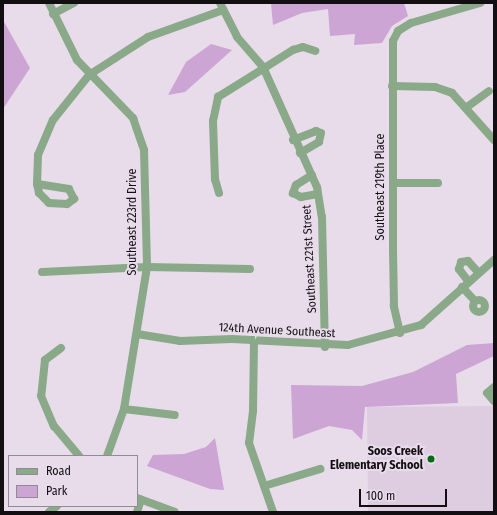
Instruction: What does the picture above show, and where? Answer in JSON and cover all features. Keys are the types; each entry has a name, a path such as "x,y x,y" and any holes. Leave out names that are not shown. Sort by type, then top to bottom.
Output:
{"street":[{"name":"Southeast 223rd Drive","path":"49,3 53,14 89,75 130,114 142,137 147,267 124,409 107,455"},
{"path":"53,14 74,3"},
{"name":"Southeast 219th Place","path":"400,333 394,306 393,41 398,31 411,23 480,3"},
{"path":"37,184 41,145 64,104 89,75 142,40 221,7"},
{"name":"Southeast 221st Street","path":"221,7 237,37 263,67 294,140 312,175 318,194 322,217 325,347"},
{"path":"220,193 214,165 215,103 222,93 263,67 298,48 315,51"},
{"path":"392,86 434,87 452,93 467,107 494,140"},
{"path":"467,107 489,91"},
{"path":"294,140 316,131 321,133 319,142 300,153"},
{"name":"Southeast 221st Street","path":"312,175 296,185 293,193 300,197 318,194"},
{"path":"394,183 438,183"},
{"name":"124th Avenue Southeast","path":"137,334 180,341 254,340 325,347 400,333 430,319 468,280 494,260"},
{"path":"468,280 459,269 461,262 468,261 478,272"},
{"path":"42,272 147,267 250,269"},
{"path":"462,287 475,301"},
{"path":"254,340 253,411 249,443 256,471 264,486 273,512"},
{"path":"61,348 45,360 41,396 54,426 77,455"},
{"path":"494,387 487,393 494,401"},
{"path":"124,409 175,415"},
{"path":"264,486 320,469"},
{"path":"139,499 175,512"}],"shaded area":[{"name":"Soos Creek Elementary School","path":"494,406 494,512 368,512 367,407"}],"green space":[{"path":"404,3 408,16 392,26 382,43 354,45 355,34 330,36 328,9 302,13 273,25 271,4"},
{"path":"3,20 30,68 3,109"},
{"path":"211,44 232,50 185,92 168,95 186,62"},
{"path":"494,343 494,356 456,374 458,403 365,407 362,440 352,430 329,426 293,439 291,385 362,386 413,372 467,345"},
{"path":"215,438 224,490 210,489 147,466 153,455 184,454 206,447"}],"place":[{"name":"Soos Creek Elementary School","path":"431,459"}]}
